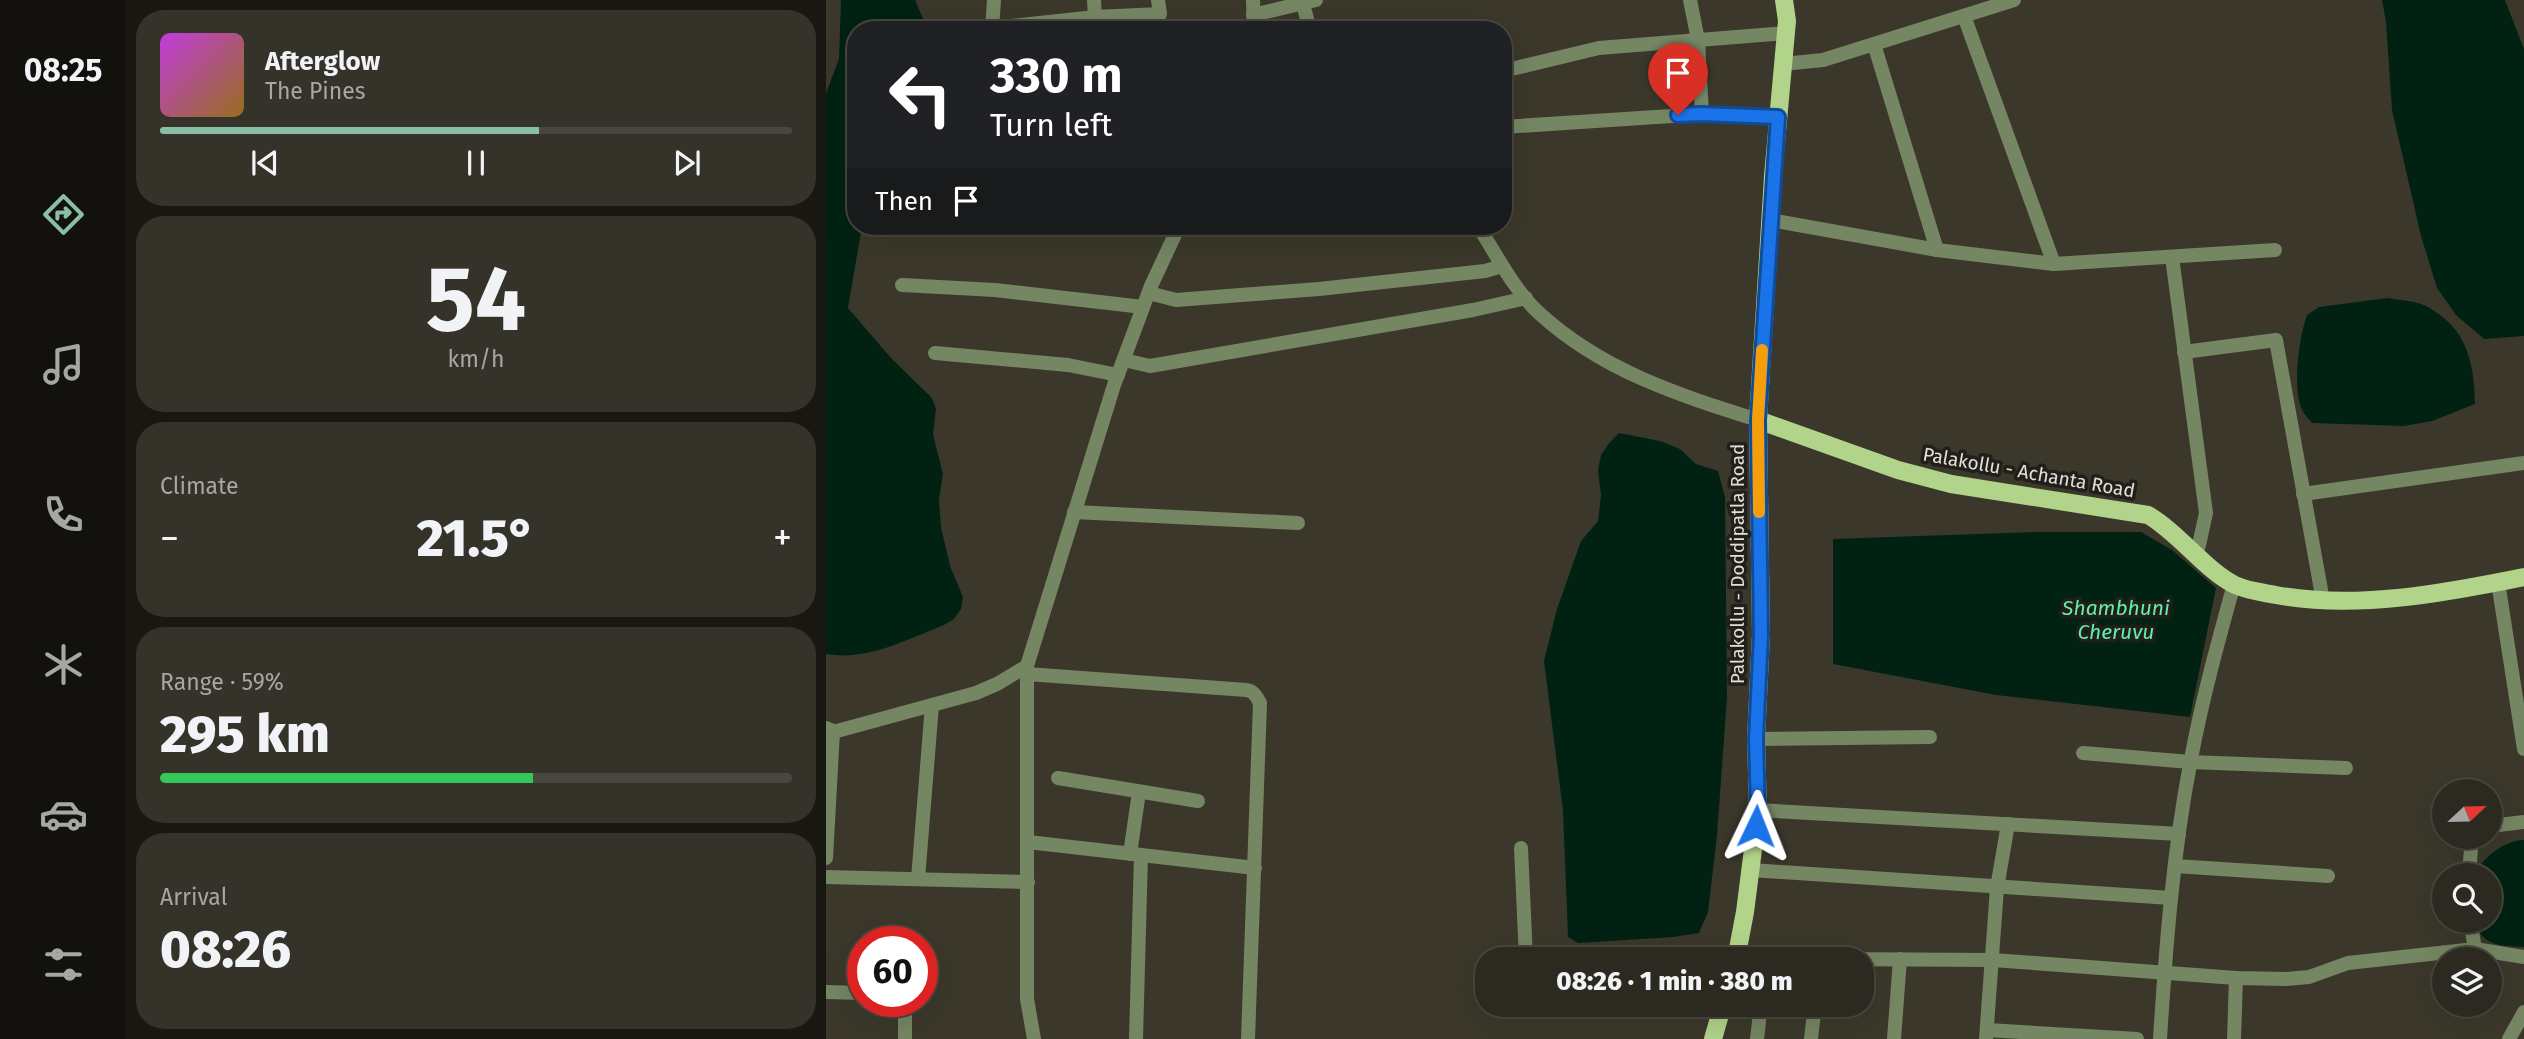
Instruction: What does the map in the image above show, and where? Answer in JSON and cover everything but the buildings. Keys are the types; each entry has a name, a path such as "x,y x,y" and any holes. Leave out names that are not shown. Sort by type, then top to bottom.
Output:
{"main road":[{"name":"Palakollu - Doddipatla Road","path":"1738,947 1758,810 1756,739 1761,635 1758,420 1770,220 1786,33 1784,0"},
{"name":"Palakollu - Achanta Road","path":"1758,420 1898,470 1951,484 2148,515 2165,525 2234,584 2250,590 2323,601 2370,601 2524,577"},
{"path":"1713,1039 1719,1017"}],"street":[{"path":"993,21 994,0"},
{"path":"1086,21 1094,0"},
{"path":"1095,21 1160,14 1158,0"},
{"path":"1690,0 1698,40 1702,114"},
{"path":"1783,64 1823,60 2014,0"},
{"path":"1253,7 1310,2 1310,21"},
{"path":"1964,16 2054,264"},
{"path":"1512,69 1599,48 1786,33"},
{"path":"1874,44 1937,250"},
{"path":"1512,126 1702,114 1778,117"},
{"path":"1770,220 1937,250 2054,264 2275,250"},
{"path":"1034,1039 1027,999 1027,670 1118,375 1143,307 1175,235"},
{"path":"1483,235 1502,266 1538,312 1589,353 1668,392 1758,420"},
{"path":"2172,257 2206,513 2197,554"},
{"path":"1149,293 1176,300 1319,289 1485,271 1502,266"},
{"path":"902,285 995,290 1143,307"},
{"path":"1124,360 1150,366 1473,310 1527,298"},
{"path":"2184,352 2276,340 2323,601"},
{"path":"935,353 1068,365 1118,375"},
{"path":"2303,494 2524,463"},
{"path":"1074,512 1298,523"},
{"path":"2498,582 2524,749"},
{"path":"2160,1039 2171,898 2190,762 2204,695 2234,584"},
{"path":"826,858 829,731 976,693 1027,670 1252,691 1260,703 1248,1039"},
{"path":"918,879 932,705"},
{"path":"1756,739 1930,737"},
{"path":"2082,753 2190,762 2346,768"},
{"path":"1058,778 1198,801"},
{"path":"1136,1039 1135,854 1139,792"},
{"path":"1758,810 2179,834"},
{"path":"2502,825 2524,822"},
{"path":"2008,824 1997,888 1986,1035 2137,1039"},
{"path":"1028,842 1255,868"},
{"path":"1521,848 1525,947"},
{"path":"2175,866 2328,876"},
{"path":"1751,870 2171,898"},
{"path":"826,877 1028,881"},
{"path":"2502,953 2524,957"},
{"path":"1874,959 1993,960 2236,978 2286,979 2309,976 2348,963 2432,954"},
{"path":"1894,1039 1900,959"},
{"path":"2234,1039 2236,978"},
{"path":"826,992 847,993"},
{"path":"2509,1039 2524,1012"},
{"path":"905,1017 905,1039"},
{"path":"1757,1039 1760,1017"},
{"path":"1811,1039 1814,1017"}],"water":[{"path":"841,0 915,0 924,21 847,21 847,235 860,235 848,308 891,358 932,398 936,409 933,434 943,474 939,499 941,527 950,566 963,597 961,609 954,619 944,625 901,643 856,655 826,654 826,93 839,59"},
{"path":"2382,0 2505,0 2524,49 2524,336 2484,339 2456,315 2437,288 2421,236 2392,110"},
{"path":"2388,298 2422,304 2451,325 2459,335 2470,360 2475,404 2432,421 2404,426 2312,423 2302,410 2297,389 2299,349 2307,315 2319,307"},
{"path":"1619,433 1660,441 1680,449 1696,464 1718,471 1725,497 1727,697 1717,836 1708,912 1699,933 1578,943 1568,937 1563,811 1544,661 1557,609 1581,541 1598,521 1601,495 1598,470 1601,455"},
{"name":"Shambhuni Cheruvu","path":"2036,532 2141,532 2172,550 2216,588 2190,717 1996,695 1833,664 1833,539"},
{"path":"2524,840 2524,947 2493,943 2480,933 2502,933 2502,863 2482,863 2498,849"}],"slow traffic":[{"path":"1759,512 1758,420 1762,350"}],"route":[{"path":"1678,115 1778,117 1758,420 1761,635 1756,739 1756,826"}]}
